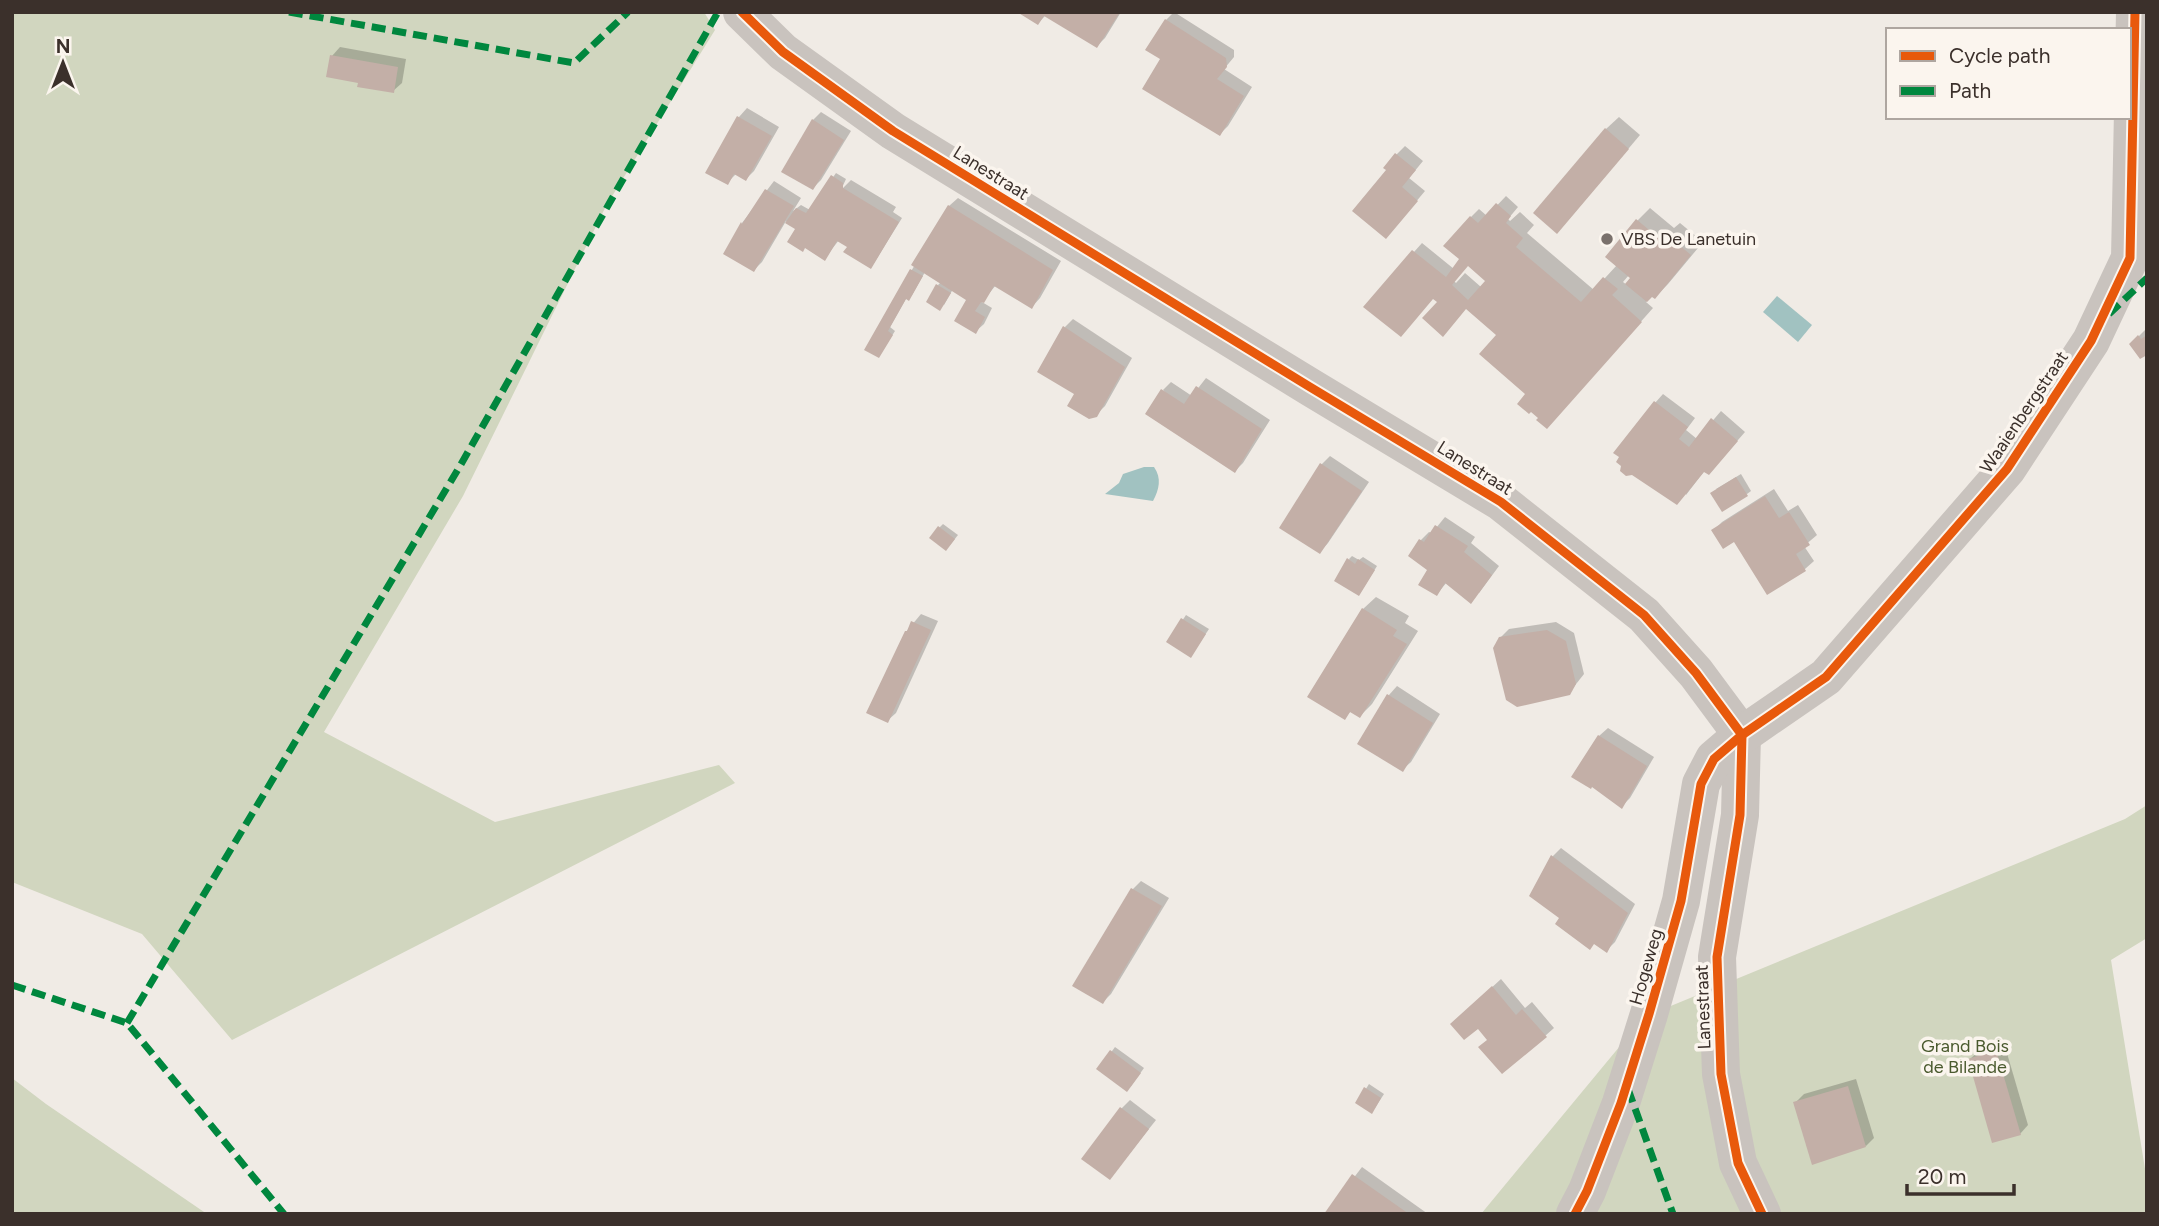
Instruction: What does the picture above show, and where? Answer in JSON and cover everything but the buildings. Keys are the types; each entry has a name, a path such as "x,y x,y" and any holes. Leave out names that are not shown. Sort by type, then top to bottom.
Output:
{"street":[{"name":"Lanestraat","path":"741,12 783,52 894,131 1501,502 1644,615 1696,673 1742,735 1740,815 1717,957 1721,1074 1738,1163 1762,1214"},
{"name":"Waaienbergstraat","path":"1742,735 1826,677 2007,469 2091,341 2130,258 2135,12"},
{"name":"Hogeweg","path":"1575,1214 1587,1191 1621,1103 1681,901 1700,784 1714,759 1742,735"}],"green space":[{"path":"12,12 704,12 715,30 606,206 463,496 324,732 495,822 719,765 735,783 232,1040 142,934 12,882"},
{"name":"Grand Bois de Bilande","path":"2147,805 2147,938 2111,960 2147,1181 2147,1214 1481,1214 1644,1017 2125,819"},
{"path":"12,1078 46,1104 207,1214 12,1214"}],"water":[{"path":"1777,296 1812,325 1798,342 1763,312"},
{"path":"1144,467 1154,467 1158,475 1158,488 1153,501 1105,494 1119,483 1123,474"}],"marked path":[{"path":"289,12 574,63 628,12"},
{"path":"127,1023 460,466 718,12"},
{"path":"2109,314 2147,278"},
{"path":"12,985 127,1023 284,1214"},
{"path":"1628,1089 1673,1214"}],"cycle path":[{"path":"742,12 783,52 893,131 1501,502 1644,615 1696,673 1742,735 1740,815 1717,957 1721,1074 1738,1163 1762,1214"},
{"path":"1575,1214 1587,1191 1621,1103 1649,1014 1681,901 1701,784 1714,759 1742,735 1826,677 2007,469 2091,341 2130,258 2135,12"}],"place":[{"name":"VBS De Lanetuin","path":"1607,239"}]}
